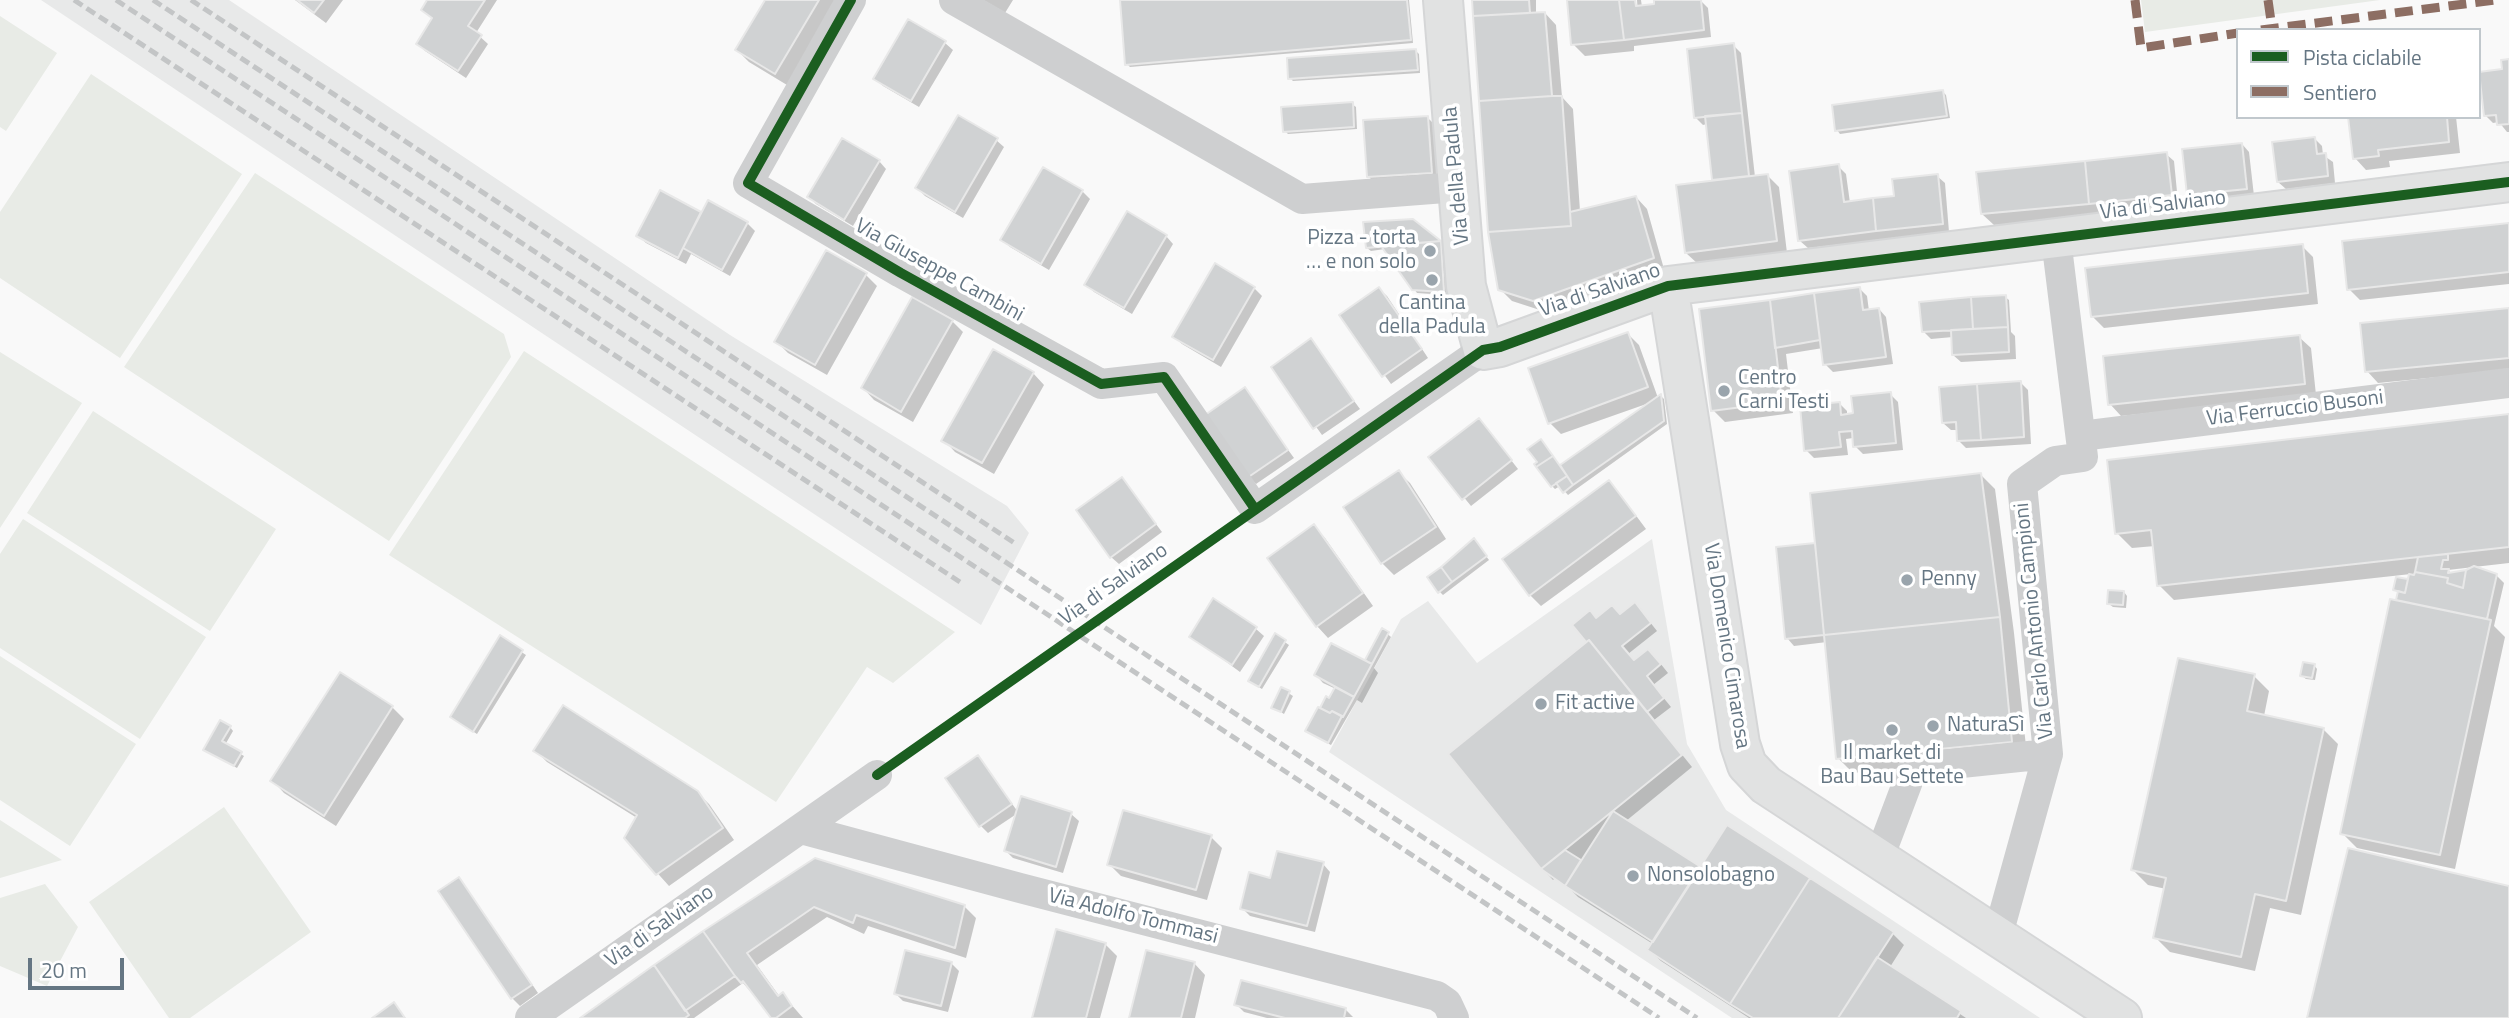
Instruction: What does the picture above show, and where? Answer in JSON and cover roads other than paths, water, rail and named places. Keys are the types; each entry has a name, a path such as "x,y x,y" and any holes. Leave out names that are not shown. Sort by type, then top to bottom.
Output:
{"street":[{"name":"Via Giuseppe Cambini","path":"851,0 748,183 889,266 1101,384 1164,377 1255,509"},
{"path":"954,0 1302,200 1458,187"},
{"name":"Via della Padula","path":"1443,0 1466,286 1483,351"},
{"name":"Via di Salviano","path":"1255,509 1483,351 1668,286 2509,182"},
{"path":"2056,239 2081,436"},
{"name":"Via Domenico Cimarosa","path":"1668,286 1743,754 1754,774 1766,785 2122,1018"},
{"name":"Via Ferruccio Busoni","path":"2081,436 2509,383"},
{"name":"Via Carlo Antonio Campioni","path":"2002,920 2048,754 2021,484 2054,461 2083,457 2081,436"},
{"name":"Via Carlo Antonio Campioni","path":"1879,858 1913,768 2048,754"},
{"name":"Via di Salviano","path":"530,1018 877,775"},
{"name":"Via Adolfo Tommasi","path":"801,829 1437,996 1447,1003 1454,1018"}],"railway":[{"path":"74,0 963,584"},
{"path":"116,0 1659,1018"},
{"path":"153,0 1697,1018"},
{"path":"191,0 1016,544"}],"place":[{"name":"Pizza - torta … e non solo","path":"1430,251"},
{"name":"Cantina della Padula","path":"1432,280"},
{"name":"Centro Carni Testi","path":"1724,391"},
{"name":"Penny","path":"1907,580"},
{"name":"Fit active","path":"1541,704"},
{"name":"NaturaSì","path":"1933,726"},
{"name":"Il market di Bau Bau Settete","path":"1892,730"},
{"name":"Nonsolobagno","path":"1633,876"}]}
